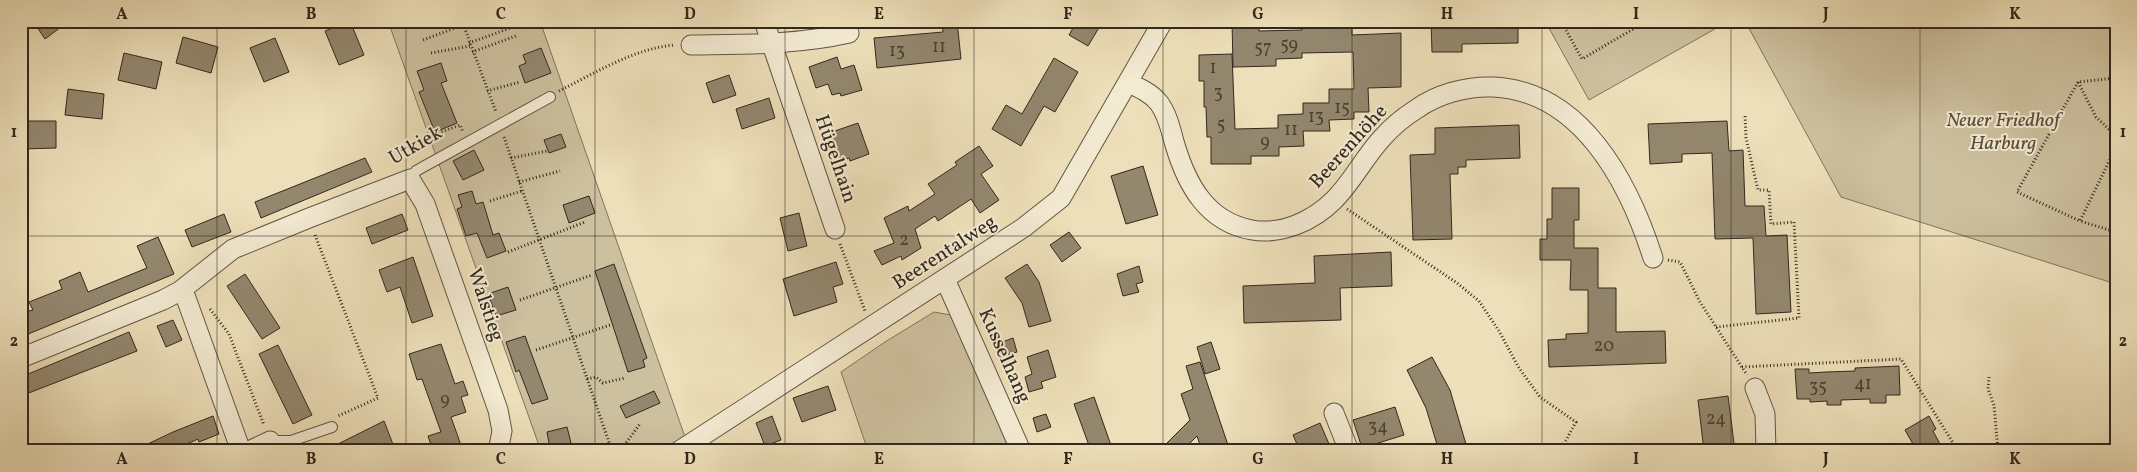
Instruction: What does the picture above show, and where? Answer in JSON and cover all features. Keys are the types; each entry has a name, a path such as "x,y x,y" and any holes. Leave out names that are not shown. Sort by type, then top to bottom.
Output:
{"street":[{"name":"Hügelhain","path":"764,21 835,229"},
{"name":"Beerentalweg","path":"679,451 1023,228 1060,198 1164,21"},
{"path":"691,45 772,44 827,38 849,33"},
{"name":"Beerenhöhe","path":"1128,83 1145,91 1158,102 1166,116 1188,181 1198,196 1207,206 1230,223 1252,230 1288,228 1311,218 1334,200 1383,136 1414,110 1426,103 1440,96 1472,87 1500,87 1518,90 1544,99 1562,109 1589,136 1625,188 1645,232 1653,258"},
{"name":"Utkiek","path":"21,358 163,300 180,291 233,249 410,179"},
{"name":"Walstieg","path":"410,179 426,204 498,410 502,431 498,451"},
{"name":"Kusselhang","path":"945,279 1021,451"},
{"path":"180,291 186,298 241,451"},
{"path":"1755,388 1765,414 1766,451"},
{"path":"1334,413 1349,451"},
{"path":"249,451 270,441"}],"lane":[{"name":"Utkiek","path":"410,179 416,171 550,97"},
{"path":"270,441 292,442 332,428"}],"path":[{"path":"1561,21 1582,58 1647,21"},
{"path":"423,40 463,23 472,52 501,124 522,191 612,451"},
{"path":"431,53 470,44 513,26"},
{"path":"472,52 516,36"},
{"path":"550,97 559,90 659,46 691,45"},
{"path":"2078,82 2116,78"},
{"path":"487,91 520,82"},
{"path":"2078,82 2096,117 2116,136"},
{"path":"2078,82 2016,192 2080,221 2116,232"},
{"path":"1716,327 1798,318 1794,222 1771,224 1769,190 1758,190 1746,138 1745,114"},
{"path":"435,134 460,125 466,144"},
{"path":"2080,221 2116,147"},
{"path":"511,158 547,151"},
{"path":"519,182 560,171"},
{"path":"490,201 522,191"},
{"path":"1334,200 1456,283 1478,301 1499,331 1519,368 1540,398 1576,422 1560,451"},
{"path":"308,218 378,398"},
{"path":"508,252 584,222"},
{"name":"Hügelhain","path":"835,229 865,311"},
{"path":"1653,258 1680,262 1700,302 1755,388"},
{"path":"520,300 555,286 592,275"},
{"path":"208,307 229,334 270,441"},
{"path":"536,350 610,325"},
{"path":"1742,367 1901,359 1958,451"},
{"path":"1989,377 1988,389 1994,406 1998,451"},
{"path":"587,379 596,378 603,383 625,378"},
{"path":"620,451 640,424"}],"green space":[{"path":"388,21 540,21 685,437 663,451 541,451"},
{"path":"1545,21 1729,21 1589,100"},
{"name":"Neuer Friedhof Harburg","path":"1745,21 2116,21 2116,284 1841,197"},
{"path":"934,312 962,317 1022,451 868,451 841,372"}],"building":[{"path":"33,21 69,21 45,39"},
{"path":"350,21 364,55 339,65 325,31"},
{"path":"942,21 957,21 961,59 877,68 874,38 943,32"},
{"path":"1077,21 1103,21 1088,46 1069,35"},
{"path":"1232,21 1259,21 1259,31 1302,30 1301,25 1352,21 1352,35 1401,33 1401,87 1368,88 1369,112 1354,112 1354,119 1329,120 1330,131 1303,131 1304,146 1279,147 1279,156 1251,156 1251,164 1211,164 1211,137 1207,137 1204,81 1199,81 1199,55 1232,54 1235,129 1278,128 1278,115 1303,114 1303,103 1329,103 1329,89 1354,89 1353,52 1302,53 1302,58 1276,59 1276,66 1233,67"},
{"path":"1431,21 1518,21 1518,43 1462,44 1462,52 1432,52"},
{"path":"183,37 218,47 211,73 176,63"},
{"path":"275,38 289,72 264,82 250,48"},
{"path":"541,48 551,73 525,83 519,66 526,63 523,55"},
{"path":"124,53 162,62 156,89 118,80"},
{"path":"837,57 841,69 854,65 862,90 841,96 840,93 832,95 828,84 816,88 809,67"},
{"path":"1054,58 1078,72 1055,112 1044,106 1021,146 992,129 1006,105 1022,114"},
{"path":"441,63 447,81 441,83 457,123 435,132 419,92 424,90 417,71"},
{"path":"729,75 736,95 713,103 706,83"},
{"path":"68,89 104,94 102,119 65,115"},
{"path":"769,98 775,118 742,129 736,109"},
{"path":"21,121 56,121 56,148 21,149"},
{"path":"1727,121 1729,151 1743,150 1745,206 1764,206 1766,236 1787,235 1791,312 1756,314 1753,238 1715,239 1712,153 1682,154 1682,162 1650,164 1648,124"},
{"path":"858,123 869,154 850,161 849,158 839,162 829,133"},
{"path":"1519,125 1520,158 1466,160 1466,167 1458,167 1458,174 1450,174 1452,239 1413,240 1410,155 1435,154 1435,128"},
{"path":"561,134 566,147 549,153 544,140"},
{"path":"979,146 993,166 981,174 999,200 980,213 971,199 938,221 935,216 915,229 921,248 902,260 901,256 882,265 874,251 894,243 884,218 908,206 909,211 935,194 928,184 957,165 955,162"},
{"path":"474,150 484,170 463,180 453,161"},
{"path":"365,158 372,172 261,218 255,202"},
{"path":"1143,166 1158,215 1126,224 1111,176"},
{"path":"1552,188 1579,188 1579,220 1574,220 1574,248 1598,248 1598,288 1616,288 1616,332 1665,331 1666,363 1549,367 1548,340 1566,339 1566,334 1588,333 1588,290 1570,290 1571,260 1540,260 1540,239 1547,239 1547,219 1552,219"},
{"path":"472,191 476,204 483,202 493,235 499,233 506,251 487,258 477,233 466,236 457,209 462,207 458,195"},
{"path":"589,196 595,213 569,223 563,205"},
{"path":"799,213 807,246 788,251 780,218"},
{"path":"224,214 231,232 192,247 185,230"},
{"path":"402,214 408,230 372,244 366,228"},
{"path":"1069,232 1081,248 1062,262 1050,245"},
{"path":"158,237 174,274 21,337 21,313 33,310 29,302 62,289 59,281 80,272 88,292 147,268 137,246"},
{"path":"1391,252 1392,286 1340,288 1341,320 1244,323 1243,286 1315,283 1314,256"},
{"path":"413,257 433,316 412,323 400,287 387,292 379,270"},
{"path":"836,262 843,284 833,287 837,302 794,316 783,279"},
{"path":"614,264 647,358 643,360 645,367 628,372 595,271"},
{"path":"1027,264 1039,282 1051,321 1029,327 1022,303 1005,278"},
{"path":"1139,266 1143,282 1136,284 1139,292 1123,296 1117,274"},
{"path":"245,274 280,328 262,339 227,286"},
{"path":"508,287 516,310 496,316 488,294"},
{"path":"173,320 182,340 166,347 157,326"},
{"path":"129,332 137,351 21,396 21,377"},
{"path":"525,336 548,399 532,404 519,370 516,372 506,342"},
{"path":"1013,338 1017,352 1004,356 1000,343"},
{"path":"1211,342 1220,369 1205,374 1197,347"},
{"path":"441,344 455,384 463,381 468,395 461,397 466,412 451,417 463,451 433,451 428,436 441,432 422,379 417,380 409,354"},
{"path":"278,345 312,415 293,424 259,354"},
{"path":"1048,350 1056,377 1041,382 1043,388 1029,392 1025,377 1032,374 1027,357"},
{"path":"1432,357 1450,390 1468,451 1439,451 1426,408 1407,370"},
{"path":"1200,362 1230,451 1202,451 1197,436 1182,451 1159,451 1190,420 1181,394 1193,389 1186,366"},
{"path":"1899,366 1900,395 1886,395 1886,403 1870,403 1870,399 1841,400 1841,405 1827,405 1827,401 1810,402 1810,399 1797,399 1795,369 1809,369 1809,373 1855,371 1855,368"},
{"path":"828,386 836,410 802,422 793,398"},
{"path":"654,391 660,403 626,418 620,406"},
{"path":"1728,396 1735,451 1704,451 1698,400"},
{"path":"1094,397 1113,451 1091,451 1074,404"},
{"path":"1395,407 1404,435 1362,448 1353,420"},
{"path":"1046,414 1051,427 1037,432 1033,418"},
{"path":"213,416 219,434 199,442 198,439 171,451 133,451 173,432"},
{"path":"772,416 781,440 765,446 756,423"},
{"path":"1929,416 1936,429 1933,431 1940,444 1929,451 1917,451 1905,430"},
{"path":"384,421 394,447 387,451 324,451"},
{"path":"1320,423 1332,451 1300,451 1293,435"},
{"path":"567,427 571,443 550,448 547,432"}]}
